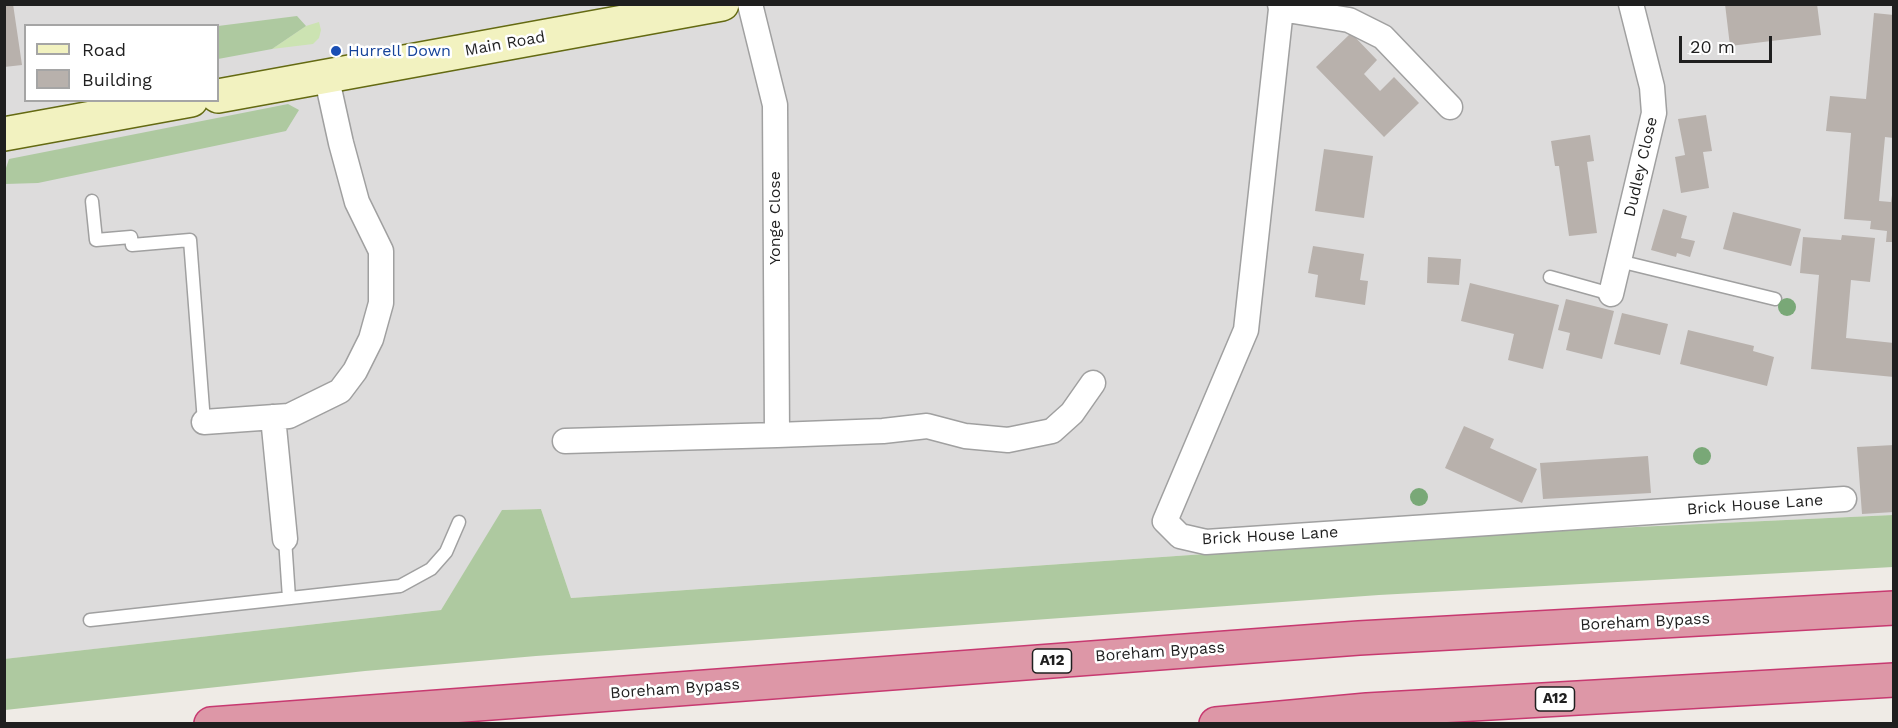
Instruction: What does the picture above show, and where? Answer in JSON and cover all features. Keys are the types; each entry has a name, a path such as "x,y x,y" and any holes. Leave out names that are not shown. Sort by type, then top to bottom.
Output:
{"highway":[{"name":"Boreham Bypass","path":"212,723 1359,638 1893,608"},
{"name":"A12","path":"1216,723 1367,710 1893,680"}],"main road":[{"name":"Main Road","path":"219,96 722,4"},
{"path":"4,134 180,102"}],"street":[{"name":"Yonge Close","path":"750,4 775,105 777,435"},
{"name":"Dudley Close","path":"1611,294 1654,113 1652,87 1631,4"},
{"path":"1280,7 1349,20 1383,37 1450,107"},
{"name":"Brick House Lane","path":"1280,7 1246,330 1165,521 1180,536 1206,542 1844,499"},
{"path":"204,422 289,416 340,391 355,371 371,339 381,303 381,250 357,202 326,75"},
{"path":"565,441 883,431 927,426 965,436 1008,440 1052,431 1072,413 1093,383"},
{"path":"273,417 285,539"}],"lane":[{"path":"92,201 96,240 131,237 132,245 190,240 204,422"},
{"path":"1619,261 1775,298"},
{"path":"1550,277 1611,294"},
{"path":"90,620 400,586 432,569 446,552 459,522"},
{"path":"285,539 289,598"}],"shaded area":[{"path":"4,5 1893,5 1893,515 1508,533 571,598 541,509 503,510 441,610 5,659"}],"green space":[{"path":"297,16 306,26 272,49 219,59 219,26"},
{"path":"319,22 321,30 319,38 313,44 272,49 306,26"},
{"path":"288,104 299,110 286,131 38,183 5,184 5,171 9,159"},
{"path":"541,509 571,598 1508,533 1893,515 1893,567 1379,595 536,656 365,671 5,710 4,659 441,610 502,510"}],"building":[{"path":"4,4 13,4 22,65 4,67"},
{"path":"1725,4 1817,4 1821,35 1730,46"},
{"path":"1874,13 1894,15 1894,138 1885,137 1879,201 1891,202 1892,195 1894,196 1894,242 1886,242 1887,231 1870,229 1871,221 1844,219 1851,133 1826,131 1830,96 1866,99"},
{"path":"1351,33 1377,60 1364,74 1380,91 1394,77 1419,103 1384,137 1316,67"},
{"path":"1706,115 1712,151 1703,152 1709,188 1681,193 1675,157 1685,155 1678,119"},
{"path":"1590,135 1594,161 1587,162 1597,233 1569,236 1559,166 1555,166 1551,141"},
{"path":"1324,149 1373,156 1364,218 1315,211"},
{"path":"1663,209 1687,216 1681,238 1695,241 1690,257 1677,253 1676,257 1651,250"},
{"path":"1733,212 1801,229 1791,266 1723,249"},
{"path":"1842,235 1875,238 1870,282 1851,280 1846,338 1894,343 1894,377 1811,369 1819,275 1800,273 1803,237 1841,240"},
{"path":"1313,246 1364,254 1360,280 1368,281 1365,305 1315,297 1318,275 1308,273"},
{"path":"1428,257 1461,259 1459,285 1427,283"},
{"path":"1470,283 1559,305 1543,369 1508,360 1514,334 1461,321"},
{"path":"1566,299 1614,311 1602,359 1566,350 1570,333 1558,330"},
{"path":"1622,313 1668,324 1660,355 1614,344"},
{"path":"1688,330 1754,346 1753,351 1774,357 1767,386 1680,364"},
{"path":"1464,426 1494,439 1490,448 1537,469 1522,503 1445,468"},
{"path":"1894,445 1894,512 1862,514 1857,447"},
{"path":"1648,456 1651,493 1543,499 1540,463"}],"place":[{"name":"Hurrell Down","path":"336,51"}]}
